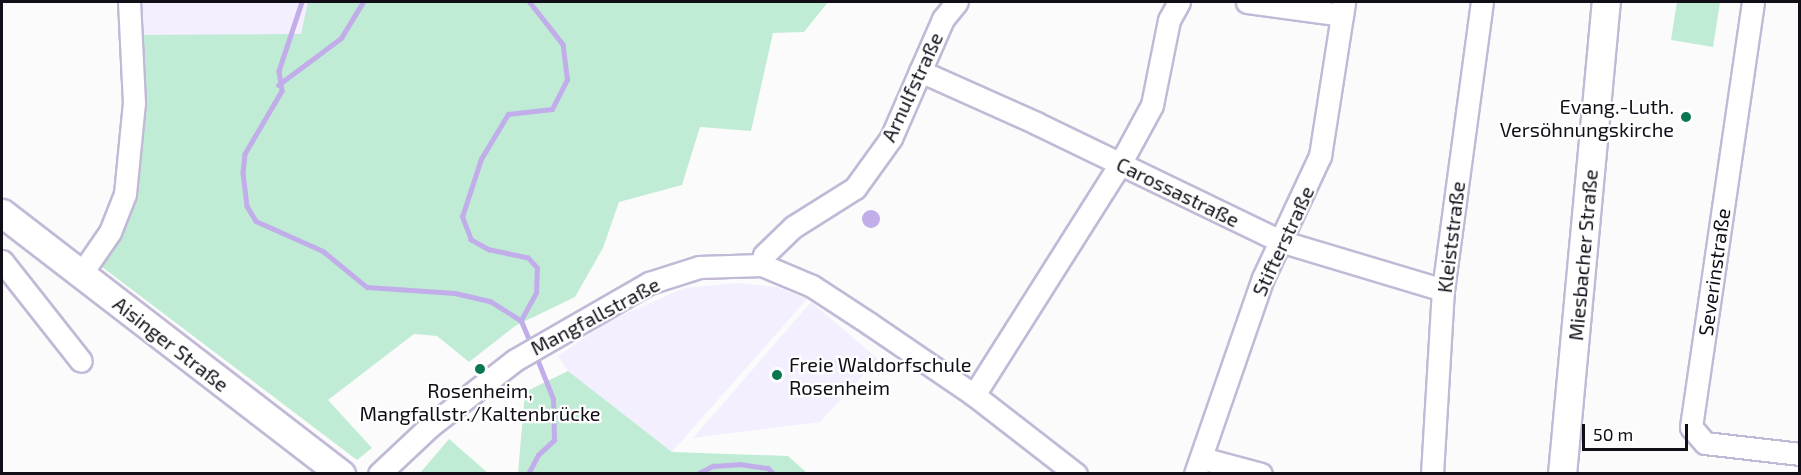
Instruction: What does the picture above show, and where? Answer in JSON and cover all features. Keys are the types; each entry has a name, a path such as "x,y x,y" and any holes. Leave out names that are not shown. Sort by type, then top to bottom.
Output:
{"main road":[{"name":"Miesbacher Straße","path":"1562,474 1606,2"},
{"name":"Aisinger Straße","path":"5,223 81,274 341,474"}],"street":[{"path":"81,274 110,232 125,194 134,103 129,2"},
{"name":"Arnulfstraße","path":"762,265 764,255 793,228 855,188 891,138 943,19 957,2"},
{"path":"974,394 1120,164 1152,105 1169,20 1179,2"},
{"path":"1247,2 1343,8"},
{"name":"Kleiststraße","path":"1432,474 1443,290 1482,2"},
{"name":"Severinstraße","path":"1753,2 1691,427 1705,443 1800,454"},
{"name":"Stifterstraße","path":"1198,466 1263,278 1320,156 1343,8"},
{"name":"Carossastraße","path":"920,71 1120,164 1280,242 1443,290"},
{"path":"2,261 81,361"},
{"name":"Mangfallstraße","path":"379,474 429,427 515,360 649,283 699,267 762,265 812,286 974,394 1076,474"},
{"path":"1198,466 1261,474"}],"shaded area":[{"path":"124,2 308,2 308,35 124,35"},
{"path":"871,210 877,213 880,219 877,225 871,228 865,225 862,219 865,213"},
{"path":"738,283 777,287 807,299 672,452 568,371 558,356 607,322 684,288"},
{"path":"811,302 878,359 820,422 693,438"}],"green space":[{"path":"308,2 828,2 804,32 773,33 751,131 700,127 682,185 619,202 603,248 575,297 515,326 469,362 437,336 414,334 328,400 372,448 357,460 102,267 121,171 127,35 301,34"},
{"path":"1677,2 1720,2 1713,47 1671,40"},
{"path":"568,371 672,452 788,456 807,473 518,473 525,392"},
{"path":"449,439 488,473 420,473"}],"waterway":[{"path":"302,2 279,71 282,91 245,154 243,173 247,206 256,221 323,251 367,287 455,293 490,301 521,320 531,343"},
{"path":"278,85 341,38 363,2"},
{"path":"521,320 536,293 537,268 528,258 489,250 471,240 462,217 481,159 508,114 552,109 567,80 563,45 529,2"},
{"path":"528,474 538,455 554,440 553,399 535,354"},
{"path":"697,474 713,466 739,464 768,468 774,474"}],"place":[{"name":"Evang.-Luth. Versöhnungskirche","path":"1686,117"},
{"name":"Rosenheim, Mangfallstr./Kaltenbrücke","path":"480,369"},
{"name":"Freie Waldorfschule Rosenheim","path":"777,375"}]}
